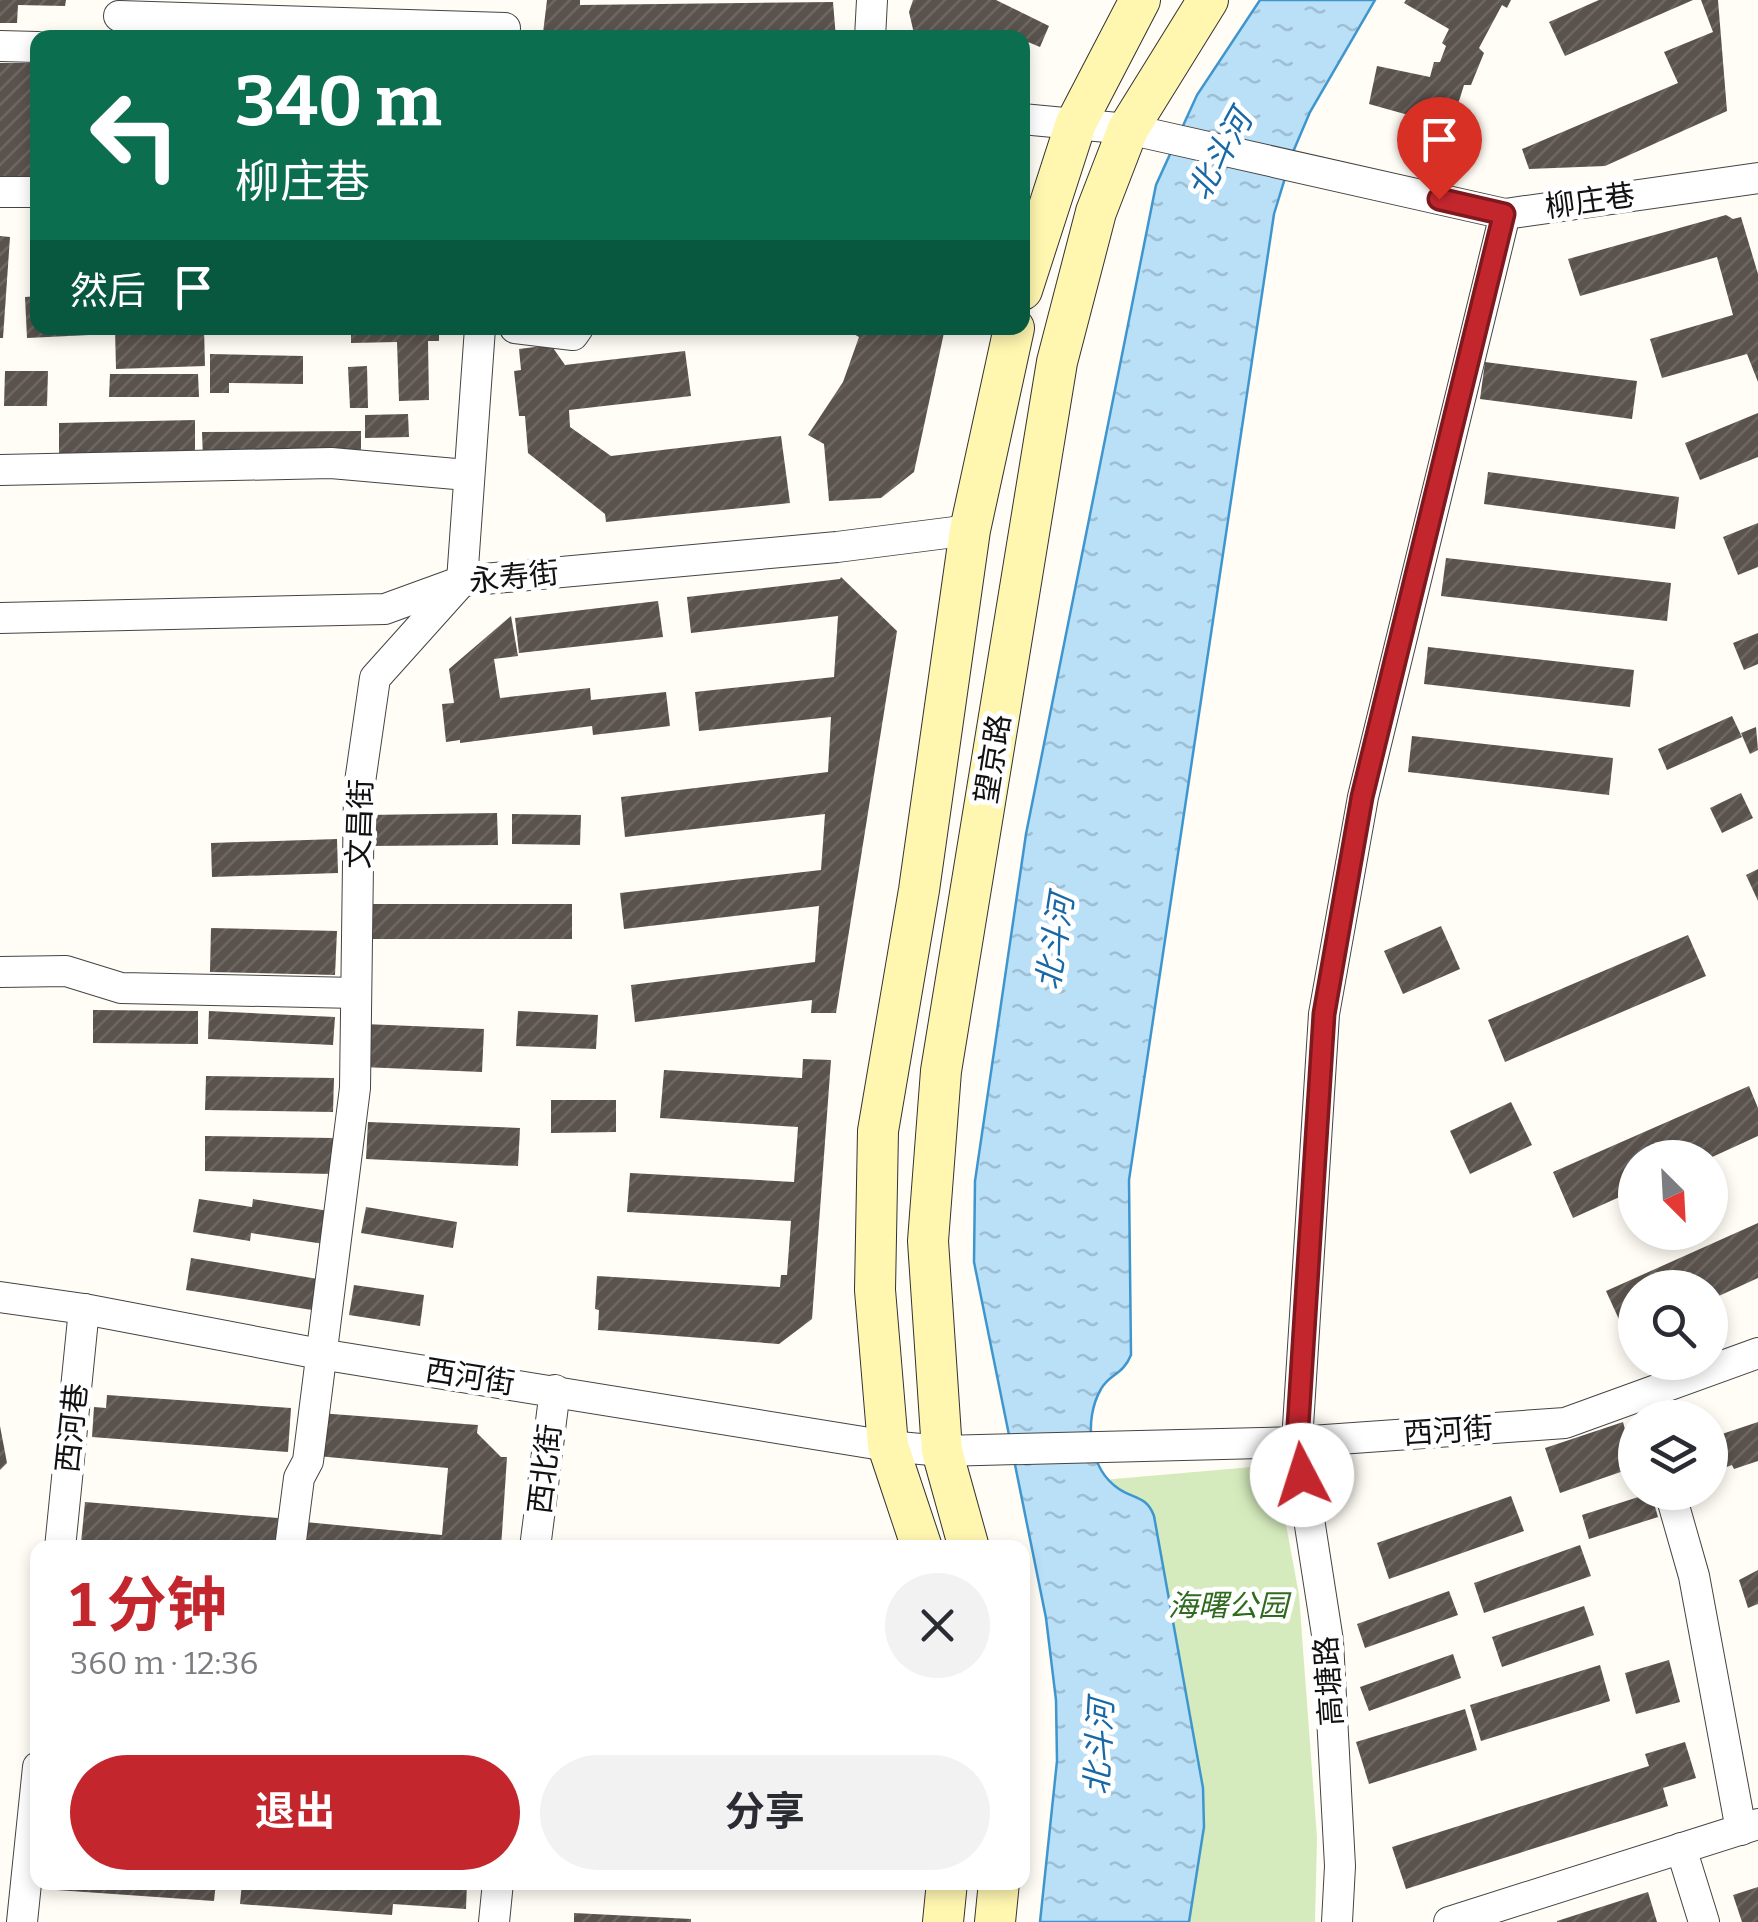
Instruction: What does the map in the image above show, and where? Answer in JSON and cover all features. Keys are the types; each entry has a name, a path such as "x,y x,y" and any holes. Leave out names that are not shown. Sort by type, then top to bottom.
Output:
{"main road":[{"path":"1030,265 1076,122 1140,0"},
{"name":"望京路","path":"966,1540 942,1451 928,1241 941,1071 1057,362 1096,212 1128,129 1208,0"},
{"name":"望京路","path":"919,1540 888,1446 875,1290 878,1132 919,890 970,530 1012,335"},
{"path":"944,1922 947,1890"},
{"path":"995,1922 998,1890"}],"street":[{"path":"870,30 872,0"},
{"path":"114,18 505,22"},
{"path":"0,46 30,47"},
{"name":"柳庄巷","path":"1030,119 1128,129 1504,214 1758,178"},
{"path":"0,192 30,192"},
{"name":"高塘路","path":"1338,1922 1340,1866 1328,1640 1297,1442 1324,1014 1362,797 1504,214"},
{"path":"462,580 479,335"},
{"path":"0,470 331,463 467,475"},
{"name":"永寿街","path":"0,618 385,609 462,580 837,548 970,530"},
{"name":"文昌街","path":"291,1540 299,1478 308,1462 355,1088 358,789 375,678 462,580"},
{"path":"0,972 66,971 121,988 356,993"},
{"name":"西河街","path":"0,1297 320,1354 888,1446 942,1451 1297,1442 1566,1423 1618,1412"},
{"name":"西河巷","path":"61,1540 84,1309"},
{"name":"西河街","path":"1655,1400 1758,1352"},
{"name":"西北街","path":"536,1540 555,1390"},
{"path":"1449,1922 1749,1827 1694,1576 1675,1510"},
{"path":"22,1922 30,1844"},
{"path":"1681,1848 1704,1922"},
{"path":"494,1922 497,1890"}],"green space":[{"name":"海曙公园","path":"1275,1465 1299,1595 1317,1838 1315,1922 1172,1922 1091,1481"}],"water":[{"name":"北斗河","path":"1260,0 1375,0 1310,112 1274,214 1129,1180 1131,1355 1101,1389 1091,1429 1101,1469 1119,1489 1144,1501 1154,1516 1203,1788 1204,1827 1189,1922 1040,1922 1057,1761 1056,1700 1046,1618 974,1262 975,1181 1026,834 1156,185 1197,95"}],"building":[{"path":"0,0 66,0 65,6 18,5 17,23 0,23"},
{"path":"547,0 580,0 580,5 833,2 835,30 543,30"},
{"path":"913,0 996,0 1049,26 1040,47 1030,43 1030,30 913,30 909,12"},
{"path":"1511,0 1507,8 1502,5 1479,48 1484,53 1471,85 1464,85 1450,130 1457,134 1451,147 1415,136 1419,118 1369,104 1377,66 1430,77 1434,62 1440,62 1446,46 1442,43 1449,29 1404,3"},
{"path":"1599,0 1693,0 1565,56 1549,22"},
{"path":"1701,0 1718,0 1727,111 1605,166 1529,169 1522,149 1678,83 1664,52 1713,32"},
{"path":"0,63 30,63 30,178 0,178"},
{"path":"1726,215 1733,219 1741,217 1758,274 1758,382 1747,354 1662,378 1650,339 1733,315 1717,257 1580,296 1568,259"},
{"path":"0,236 10,237 3,338 0,338"},
{"path":"25,297 30,297 30,335 89,335 27,338"},
{"path":"115,335 204,335 205,366 116,369"},
{"path":"351,335 439,335 439,341 428,341 429,400 399,401 397,342 351,343"},
{"path":"855,335 943,335 914,472 881,498 829,501 824,444 808,435 843,382 859,337"},
{"path":"551,345 565,365 685,351 691,396 569,410 570,427 611,456 781,436 790,503 606,522 605,514 528,453 525,416 519,416 514,371 521,370 519,349"},
{"path":"210,354 303,356 303,384 229,383 229,393 210,393"},
{"path":"1485,362 1637,381 1632,419 1480,399"},
{"path":"367,366 368,408 350,408 348,367"},
{"path":"5,371 48,371 47,406 4,406"},
{"path":"110,374 198,374 199,397 109,397"},
{"path":"1758,413 1758,457 1700,480 1685,443"},
{"path":"408,414 409,437 365,438 365,415"},
{"path":"195,420 195,459 59,461 59,423"},
{"path":"361,431 361,457 203,459 202,432"},
{"path":"1488,472 1679,497 1675,529 1484,504"},
{"path":"1758,523 1758,567 1738,575 1723,537"},
{"path":"1446,558 1671,583 1667,621 1441,596"},
{"path":"841,577 897,631 836,1013 811,1013 812,1000 635,1022 631,985 815,962 819,906 624,929 620,893 821,870 825,814 625,837 621,797 828,772 831,717 699,731 695,692 834,677 838,616 691,633 687,597"},
{"path":"658,601 663,637 519,653 515,618"},
{"path":"511,616 518,656 494,659 500,698 590,688 591,700 666,692 670,726 593,735 592,726 446,742 442,704 454,703 449,669"},
{"path":"1758,633 1758,664 1744,670 1733,643"},
{"path":"1428,647 1634,670 1630,707 1424,684"},
{"path":"1732,716 1742,737 1667,770 1658,749"},
{"path":"1756,727 1758,750 1750,754 1741,733"},
{"path":"1412,736 1613,758 1609,795 1408,772"},
{"path":"1741,793 1753,818 1722,833 1710,808"},
{"path":"497,813 498,845 367,846 367,815"},
{"path":"512,814 581,815 580,845 512,844"},
{"path":"337,839 338,873 212,877 211,843"},
{"path":"1758,869 1758,901 1746,875"},
{"path":"367,904 572,904 572,939 367,939"},
{"path":"1441,926 1460,969 1403,994 1384,951"},
{"path":"211,928 337,931 335,975 210,972"},
{"path":"1688,935 1706,976 1505,1062 1488,1020"},
{"path":"93,1010 198,1011 198,1044 93,1043"},
{"path":"209,1011 335,1017 333,1045 208,1039"},
{"path":"518,1011 598,1015 596,1049 516,1046"},
{"path":"364,1024 484,1029 482,1072 362,1067"},
{"path":"803,1059 831,1060 812,1319 779,1344 598,1330 597,1276 780,1287 781,1275 787,1275 791,1221 627,1212 630,1173 794,1182 798,1127 660,1118 664,1070 802,1078"},
{"path":"206,1076 334,1078 333,1112 205,1110"},
{"path":"1749,1086 1758,1108 1758,1136 1728,1150 1728,1140 1626,1140"},
{"path":"551,1100 616,1100 616,1132 551,1133"},
{"path":"1511,1102 1532,1145 1470,1174 1450,1131"},
{"path":"368,1122 520,1128 518,1166 366,1159"},
{"path":"205,1136 333,1138 332,1174 205,1171"},
{"path":"1618,1143 1618,1198 1573,1218 1553,1172"},
{"path":"199,1199 252,1207 253,1199 329,1211 324,1244 251,1233 250,1241 193,1232"},
{"path":"366,1207 457,1222 453,1248 361,1233"},
{"path":"1758,1223 1758,1278 1728,1292 1728,1270 1653,1270 1698,1250 1728,1250 1728,1236"},
{"path":"191,1258 318,1279 312,1310 186,1290"},
{"path":"354,1285 424,1295 420,1326 349,1315"},
{"path":"1618,1286 1618,1317 1606,1291"},
{"path":"107,1395 291,1408 288,1452 92,1437 94,1407 106,1408"},
{"path":"319,1413 478,1425 477,1433 501,1457 507,1457 502,1540 304,1540 305,1522 442,1535 448,1468 317,1456"},
{"path":"1758,1422 1758,1461 1734,1469 1728,1467 1728,1432"},
{"path":"1618,1424 1618,1473 1560,1493 1545,1448"},
{"path":"0,1426 7,1463 0,1470"},
{"path":"1511,1496 1524,1531 1389,1579 1377,1543"},
{"path":"85,1502 278,1518 276,1540 81,1540"},
{"path":"1618,1504 1618,1510 1656,1510 1658,1517 1589,1539 1582,1515"},
{"path":"1580,1545 1591,1576 1484,1613 1474,1583"},
{"path":"1758,1570 1758,1604 1748,1608 1739,1580"},
{"path":"1449,1591 1458,1615 1365,1648 1357,1624"},
{"path":"1584,1606 1594,1635 1502,1667 1492,1637"},
{"path":"1453,1654 1461,1678 1369,1711 1360,1687"},
{"path":"1669,1660 1680,1702 1636,1714 1625,1673"},
{"path":"1600,1665 1610,1701 1481,1741 1470,1705"},
{"path":"1465,1709 1477,1750 1369,1784 1356,1742"},
{"path":"1685,1742 1696,1778 1663,1788 1668,1806 1406,1889 1392,1847 1649,1766 1645,1754"},
{"path":"1758,1887 1758,1922 1742,1922 1733,1895"},
{"path":"56,1890 215,1890 214,1901"},
{"path":"241,1890 467,1890 466,1909 393,1904 392,1915 240,1904"},
{"path":"1648,1892 1657,1922 1557,1922 1557,1921"},
{"path":"574,1913 691,1919 691,1922 574,1922"}],"route":[{"path":"1302,1475 1297,1442 1324,1014 1362,797 1504,214 1439,199"}]}
